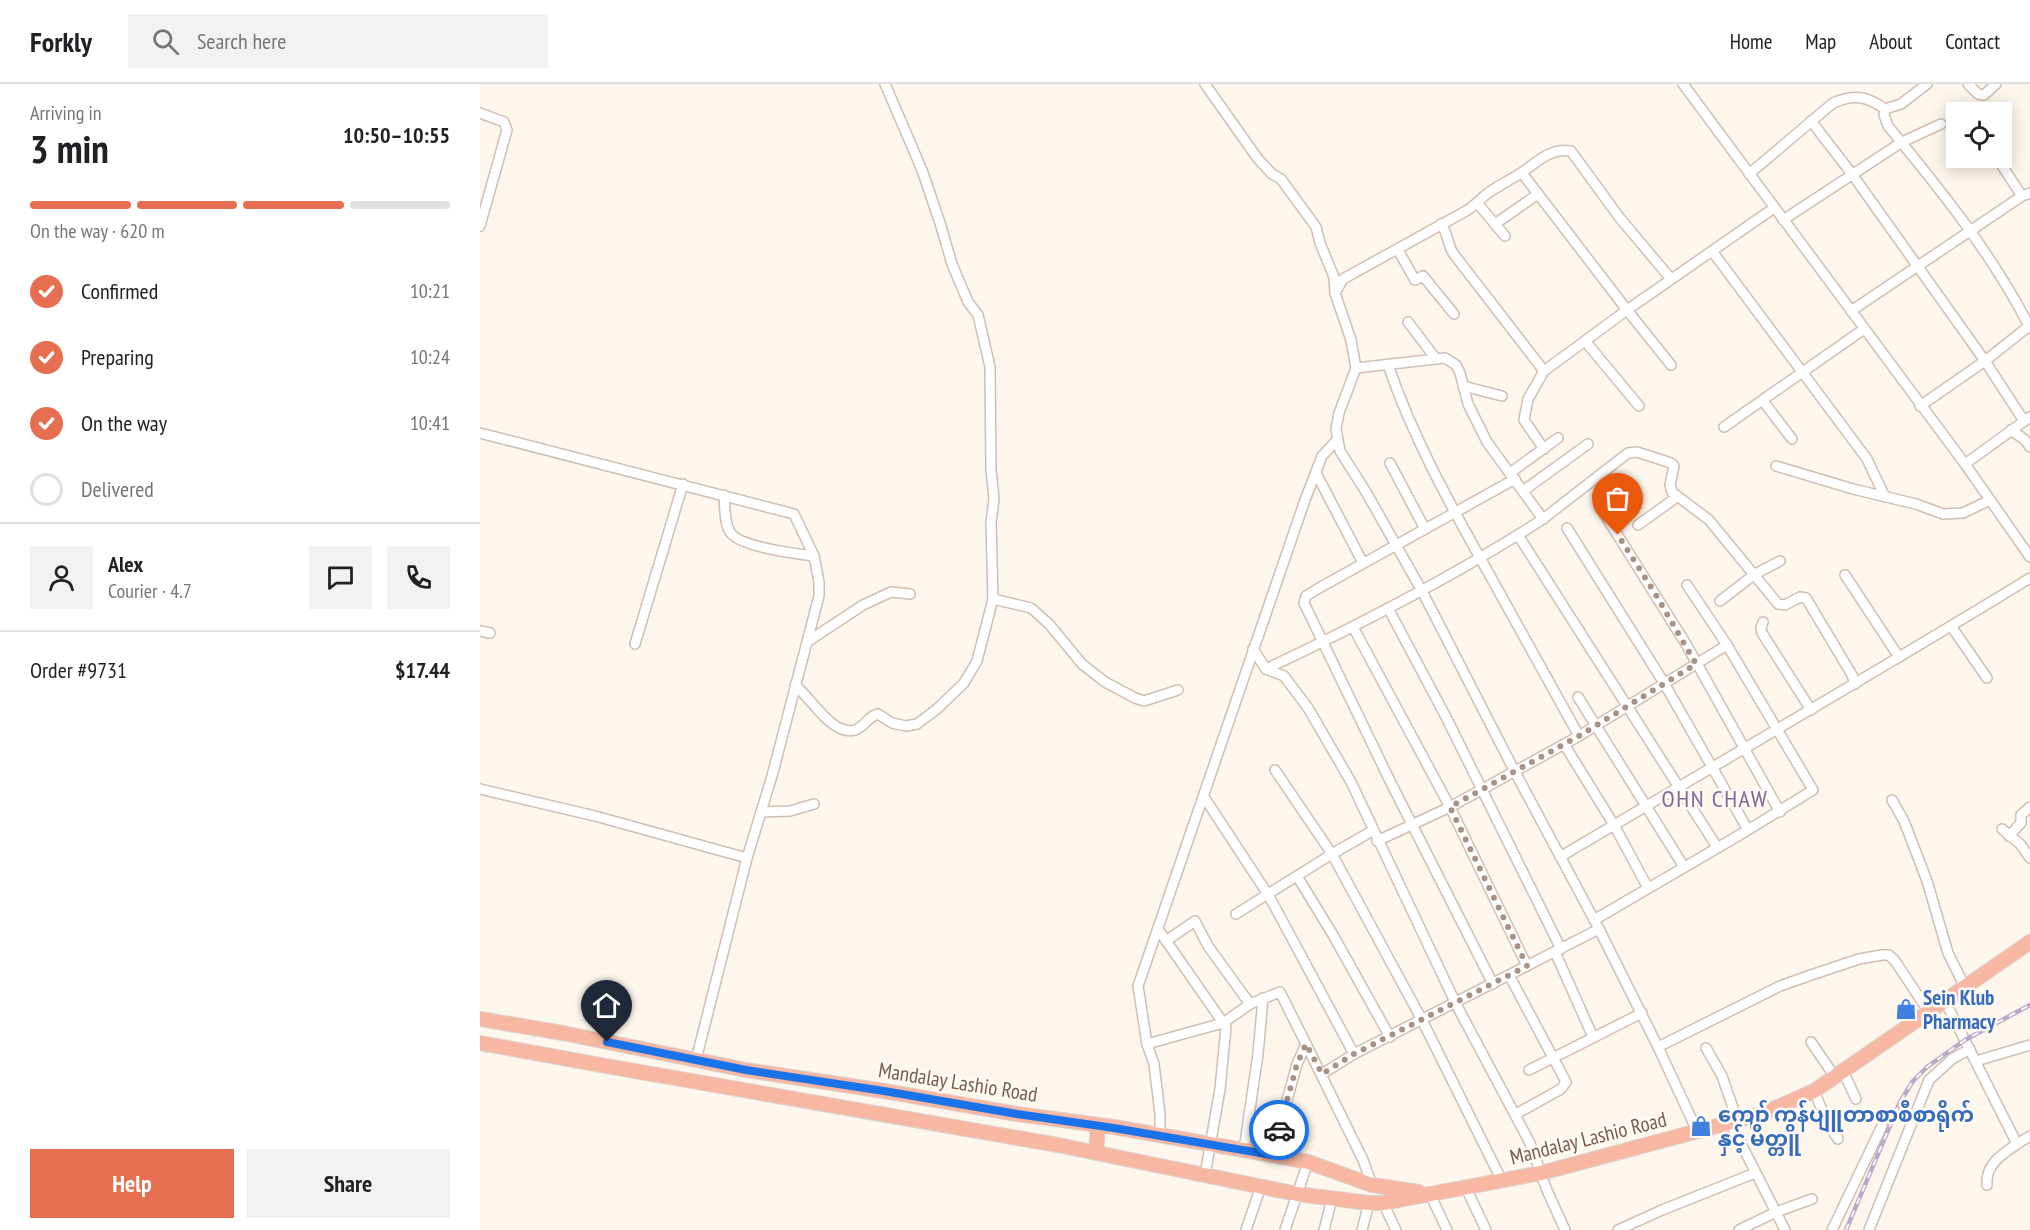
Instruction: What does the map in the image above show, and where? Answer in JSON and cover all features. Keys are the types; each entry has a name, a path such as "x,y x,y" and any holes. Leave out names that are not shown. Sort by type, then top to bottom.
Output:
{"highway":[{"name":"Mandalay Lashio Road","path":"480,1042 1096,1153 1297,1194 1376,1203 1541,1173 1698,1133 1762,1114 1814,1091 2030,942"},
{"name":"Mandalay Lashio Road","path":"480,1019 563,1033 746,1070 1160,1135 1272,1155 1308,1162 1372,1185 1429,1194"},
{"path":"1096,1153 1098,1125"}],"street":[{"path":"795,685 808,696 828,722 846,731 858,729 871,716 878,714 892,723 906,726 917,724 937,710 973,671 993,599 991,523 994,499 991,470 990,367 978,315 968,302 952,264 922,170 885,84"},
{"path":"1205,84 1258,159 1272,174 1281,179 1316,227 1320,243 1338,278 1335,293 1351,340 1356,368 1335,429 1340,451 1422,591 1597,925 1659,1047 1698,1133"},
{"path":"1683,84 1965,464 2030,557"},
{"path":"1885,109 1901,104 1927,84"},
{"path":"1968,84 1978,94 1984,95 1996,84"},
{"path":"1749,174 1833,103 1858,97 1872,100 1885,109"},
{"path":"1885,109 1884,115 1888,126 2004,280 2029,327 1920,406"},
{"path":"480,113 504,122 507,130 481,221"},
{"path":"1811,121 1852,174 2027,419 1965,464"},
{"path":"1783,220 1902,142 1941,124"},
{"path":"1338,278 1398,250 1478,204 1485,196 1551,153 1565,149 1571,151 1619,217 1671,279"},
{"path":"1851,311 2026,195 2005,168"},
{"path":"1522,173 1671,365"},
{"path":"1495,224 1538,194"},
{"path":"1478,204 1505,236"},
{"path":"1544,449 1524,420 1528,399 1545,371 1627,310 1774,208"},
{"path":"1441,224 1453,253 1545,371"},
{"path":"1398,250 1415,280 1424,276 1455,314"},
{"path":"1712,251 1867,459 1885,497"},
{"path":"1408,322 1436,359"},
{"path":"1724,427 1864,329"},
{"path":"1585,341 1639,406"},
{"path":"1356,368 1444,358 1456,365 1475,421 1487,442 1543,519"},
{"path":"1388,365 1418,441 1455,514 1579,736"},
{"path":"1464,386 1502,396"},
{"path":"1763,400 1791,439"},
{"path":"2011,430 2025,440 2030,447"},
{"path":"480,433 794,514 814,556 819,582 819,597 747,858 696,1060"},
{"path":"1493,984 1390,781 1304,603 1306,596 1395,544 1455,514 1512,476 1558,438"},
{"path":"1160,1135 1154,1064 1147,1044 1138,986 1316,472 1322,456 1337,440"},
{"path":"1523,491 1588,444"},
{"path":"1266,669 1353,627 1480,558 1543,519 1628,453 1637,452 1674,466 1670,485 1672,492 1709,520 1778,604 1785,605 1800,597 1806,598 1852,675 1855,684"},
{"path":"1390,464 1425,529"},
{"path":"1776,466 1916,504 1943,514 1963,513 1990,500"},
{"path":"1316,472 1363,563"},
{"path":"634,644 683,484"},
{"path":"724,495 730,533 740,540 786,554 814,556"},
{"path":"1638,525 1677,497"},
{"path":"1605,515 1656,595 1780,812"},
{"path":"1567,528 1664,683 1748,830"},
{"path":"1518,535 1717,847"},
{"path":"1720,601 1755,574 1780,561"},
{"path":"1845,575 1899,657"},
{"path":"1560,857 1678,786 1778,730 2030,578"},
{"path":"1322,1074 1354,1054 1558,950 1648,888 1780,812 1813,790 1727,645 1687,585"},
{"path":"807,642 863,605 891,592 910,594"},
{"path":"993,599 1031,608 1054,630 1082,664 1135,698 1144,701 1178,690"},
{"path":"1388,608 1482,790 1558,950 1593,1037"},
{"path":"1763,622 1762,633 1811,710"},
{"path":"1951,626 1987,678"},
{"path":"1353,627 1450,807 1527,966"},
{"path":"1377,841 1450,807 1515,772 1596,726 1727,645"},
{"path":"1253,649 1266,669 1284,675 1308,708 1351,782 1372,831 1456,1004 1530,1143 1565,1230"},
{"path":"1578,697 1684,867"},
{"path":"1564,744 1614,825 1648,888"},
{"path":"1275,770 1332,854 1422,1020 1502,1181"},
{"path":"480,789 595,816 747,858"},
{"path":"1204,797 1269,896 1354,1054"},
{"path":"1892,800 1904,822 1927,881 1948,953 1965,987"},
{"path":"761,812 790,812 814,804"},
{"path":"2009,837 2021,823 2020,815 2030,807"},
{"path":"2002,829 2020,844 2030,858"},
{"path":"1236,914 1269,896 1297,876 1372,831"},
{"path":"1297,876 1333,934 1390,1036"},
{"path":"1166,941 1194,921 1208,946 1250,1004"},
{"path":"1158,929 1226,1027 1205,1175"},
{"path":"1659,1047 1780,986 1859,959 1882,955 1889,955 1895,961 1929,1012"},
{"path":"1509,975 1566,1082 1561,1089 1516,1114"},
{"path":"1147,1044 1223,1023 1250,1004 1280,992 1363,1160 1372,1185"},
{"path":"1244,1150 1258,1054 1263,998"},
{"path":"1945,1001 2017,1144"},
{"path":"1529,1070 1641,1013"},
{"path":"1811,1042 1839,1074 1856,1099"},
{"path":"1272,1155 1297,1064 1306,1044"},
{"path":"1976,1061 2030,1045"},
{"path":"1706,1048 1722,1076 1735,1123 1755,1173 1785,1230"},
{"path":"1869,1230 1929,1080 1945,1065 1970,1049"},
{"path":"1814,1091 1829,1126 1838,1139"},
{"path":"1832,1230 1882,1126"},
{"path":"1988,1185 1988,1172 1995,1160 2030,1136"},
{"path":"1285,1230 1308,1162"},
{"path":"1618,1230 1755,1173"},
{"path":"1246,1230 1261,1186"},
{"path":"1466,1188 1486,1230"},
{"path":"1429,1194 1448,1230"},
{"path":"1323,1230 1332,1199"},
{"path":"1739,1230 1776,1212 1812,1199"},
{"path":"1362,1230 1376,1203 1396,1230"}],"railway":[{"path":"1846,1230 1900,1102 1913,1081 1927,1067 1965,1040 2030,1005"}],"way so far":[{"path":"1279,1130 1297,1064 1306,1044 1322,1074 1354,1054 1527,966 1450,807 1579,736 1696,664 1618,535"}],"place":[{"name":"Sein Klub Pharmacy","path":"1906,1009"},
{"name":"ကျော် ကွန်ပျူတာစာစီစာရိုက် နှင့် မိတ္တူ","path":"1701,1126"}],"district":[{"name":"OHN CHAW","path":"1715,798"}],"route":[{"path":"607,1042 746,1070 1272,1155 1279,1130"}]}
